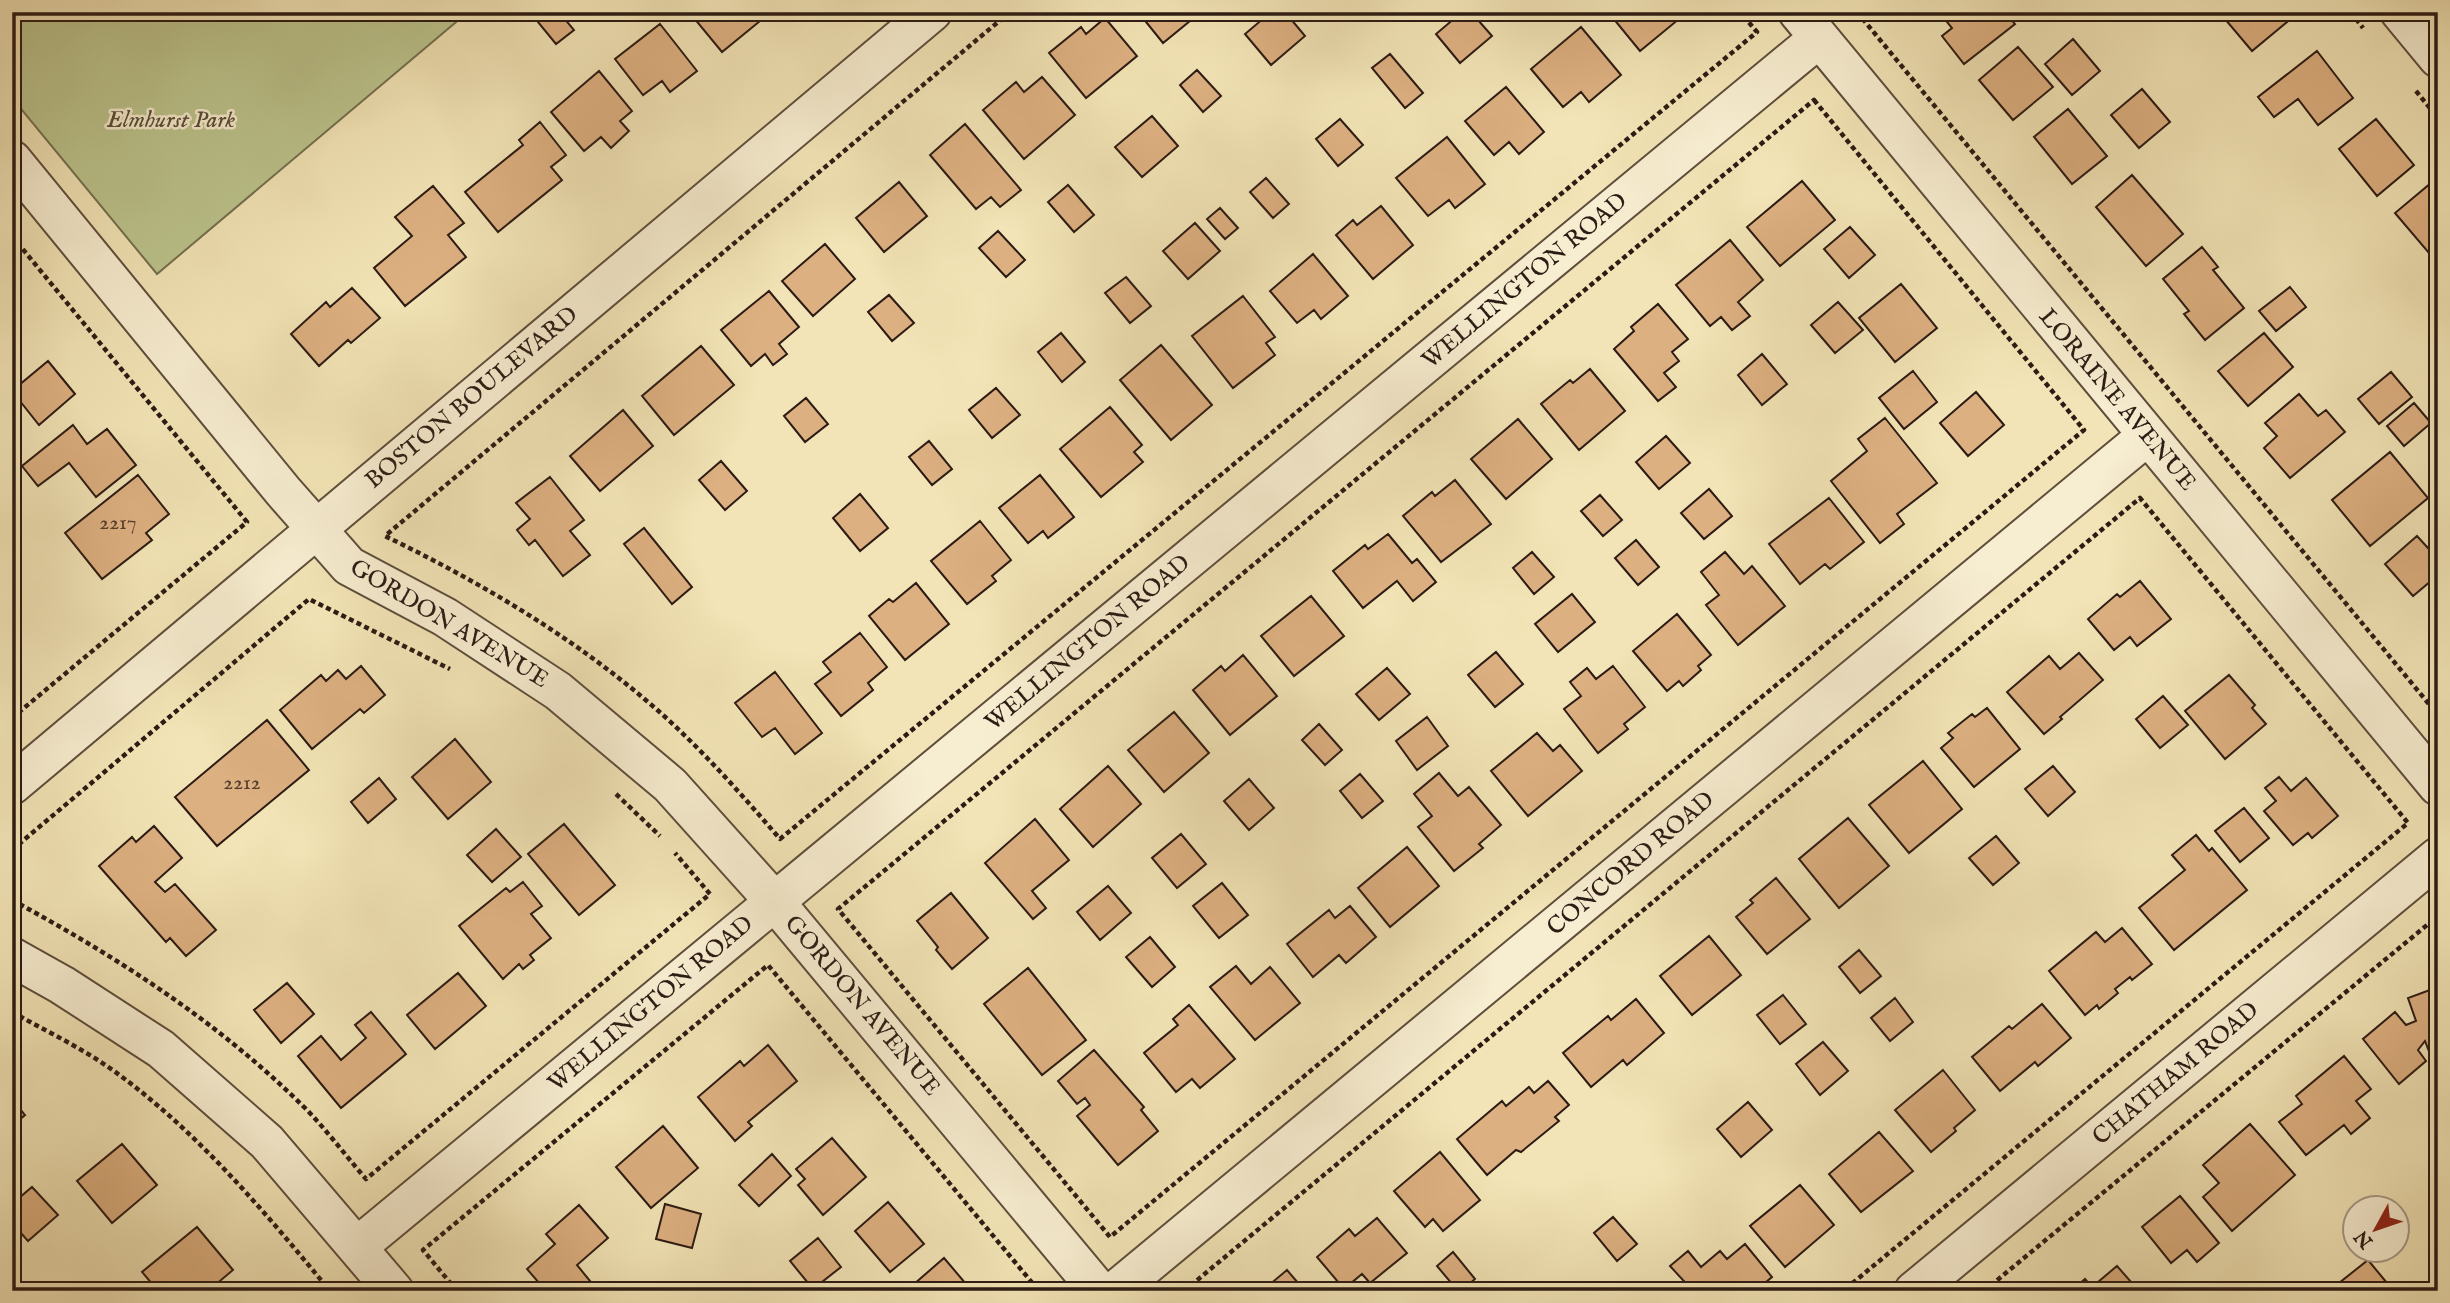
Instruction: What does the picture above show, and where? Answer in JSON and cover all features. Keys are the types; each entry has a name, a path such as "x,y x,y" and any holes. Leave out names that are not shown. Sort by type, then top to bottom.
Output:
{"street":[{"name":"BOSTON BOULEVARD","path":"12,785 932,12"},
{"path":"2400,12 2438,58"},
{"name":"LORAINE AVENUE","path":"1808,25 2438,786"},
{"name":"WELLINGTON ROAD","path":"357,1247 775,902 1808,25"},
{"name":"GORDON AVENUE","path":"12,160 316,530 349,566 445,617 558,691 670,785 775,902 1099,1291"},
{"name":"CONCORD ROAD","path":"1115,1291 2147,436"},
{"name":"CHATHAM ROAD","path":"1913,1291 2438,857"},
{"path":"12,957 62,985 161,1049 267,1142 394,1291"}],"path":[{"path":"1010,12 385,536 440,563 590,655 663,715 724,774 780,839 1757,32 1740,12"},
{"path":"1857,12 2438,715"},
{"path":"1814,100 2084,430 1110,1237 838,909 1814,100"},
{"path":"12,236 247,522 12,718"},
{"path":"1185,1291 2140,498 2408,823 1843,1291"},
{"path":"12,849 309,599 452,670"},
{"path":"614,792 664,840"},
{"path":"12,900 153,983 230,1041 307,1111 366,1179 710,894 671,849"},
{"path":"1984,1291 2438,916"},
{"path":"457,1291 423,1250 768,965 1039,1291"},
{"path":"12,1012 113,1070 190,1134 268,1216 330,1291"}],"green space":[{"name":"Elmhurst Park","path":"12,12 468,12 157,274 12,98"}],"building":[{"path":"538,12 559,12 574,30 556,44 533,16"},
{"path":"689,12 771,12 722,52"},
{"path":"1138,12 1201,12 1163,43"},
{"path":"1271,12 1285,12 1305,36 1271,65 1245,34"},
{"path":"1462,12 1471,12 1492,36 1460,63 1436,34"},
{"path":"1608,12 1673,12 1679,19 1640,51"},
{"path":"1939,12 2005,12 2015,24 1964,64 1942,36 1952,28"},
{"path":"2219,12 2279,12 2287,22 2252,51"},
{"path":"1105,18 1137,56 1086,98 1049,53 1081,27 1086,34"},
{"path":"660,24 697,71 670,92 662,81 643,95 615,59"},
{"path":"1581,27 1621,75 1589,102 1581,92 1563,107 1531,69"},
{"path":"2073,39 2100,71 2072,95 2045,64"},
{"path":"2018,47 2053,87 2013,120 1979,80"},
{"path":"2317,51 2353,98 2318,125 2298,99 2274,117 2258,97"},
{"path":"1390,54 1423,93 1405,108 1372,68"},
{"path":"1197,70 1221,96 1203,112 1180,85"},
{"path":"599,71 632,111 620,121 629,131 611,148 601,137 584,151 551,112"},
{"path":"1042,77 1075,115 1024,159 983,110 1016,82 1024,92"},
{"path":"1506,87 1544,132 1519,154 1509,142 1494,155 1465,121"},
{"path":"2142,89 2170,122 2139,148 2111,115"},
{"path":"2068,109 2107,156 2072,184 2034,137"},
{"path":"1152,116 1178,146 1142,177 1115,147"},
{"path":"1340,119 1363,145 1338,166 1316,139"},
{"path":"2376,119 2414,165 2377,196 2339,149"},
{"path":"540,122 566,155 551,167 562,180 498,232 465,192 523,145 519,140"},
{"path":"965,124 1021,190 1000,207 991,197 976,209 930,155"},
{"path":"1447,137 1485,184 1455,208 1449,200 1428,216 1396,178"},
{"path":"2132,175 2183,234 2146,266 2096,207"},
{"path":"1266,178 1289,204 1273,218 1250,192"},
{"path":"1802,181 1835,220 1780,266 1747,227"},
{"path":"899,182 927,216 884,252 856,218"},
{"path":"2431,183 2438,191 2438,258 2435,260 2395,213"},
{"path":"1068,185 1094,215 1074,232 1048,202"},
{"path":"433,186 464,223 448,235 466,257 405,306 374,268 412,236 395,217"},
{"path":"1381,206 1413,245 1373,279 1336,235 1353,220 1357,225"},
{"path":"1220,208 1238,228 1225,239 1207,219"},
{"path":"1195,223 1220,251 1188,279 1163,251"},
{"path":"1850,227 1875,255 1849,278 1824,249"},
{"path":"998,231 1025,260 1006,277 979,248"},
{"path":"1730,240 1763,280 1738,302 1750,316 1732,330 1721,317 1710,326 1676,285"},
{"path":"825,244 855,279 813,316 782,281"},
{"path":"2202,247 2218,267 2213,270 2244,308 2205,340 2184,314 2189,311 2163,279"},
{"path":"1313,254 1348,296 1321,319 1314,310 1297,323 1270,291"},
{"path":"1126,277 1151,306 1130,323 1105,293"},
{"path":"1901,284 1937,328 1895,362 1859,318"},
{"path":"2290,287 2306,307 2276,331 2259,311"},
{"path":"352,288 380,318 351,343 348,340 319,366 291,334 326,302 330,307"},
{"path":"769,291 799,327 779,344 787,354 773,365 765,354 751,366 721,330"},
{"path":"889,295 914,323 892,341 868,312"},
{"path":"1243,296 1275,337 1266,343 1275,355 1233,388 1192,336"},
{"path":"1838,302 1863,330 1835,353 1811,325"},
{"path":"1658,304 1688,339 1672,352 1679,361 1664,373 1676,387 1658,401 1614,349 1634,331 1631,327"},
{"path":"1061,333 1085,362 1062,382 1038,352"},
{"path":"2264,333 2293,367 2248,406 2218,371"},
{"path":"1161,345 1212,405 1171,440 1120,380"},
{"path":"701,346 734,385 674,435 642,396"},
{"path":"1762,354 1787,384 1762,405 1738,375"},
{"path":"48,361 75,394 39,425 12,391"},
{"path":"1590,369 1625,411 1579,450 1541,404 1570,380 1573,383"},
{"path":"1913,371 1937,402 1904,429 1879,398"},
{"path":"2391,372 2412,397 2379,424 2358,399"},
{"path":"996,388 1020,415 992,438 969,410"},
{"path":"1976,392 2004,425 1968,456 1940,423"},
{"path":"2299,394 2318,416 2326,410 2345,432 2290,478 2264,448 2277,436 2265,423"},
{"path":"806,398 828,424 805,442 784,416"},
{"path":"2414,403 2431,423 2404,446 2387,426"},
{"path":"1110,407 1142,445 1134,452 1143,462 1101,497 1060,449"},
{"path":"623,410 653,446 600,491 570,456"},
{"path":"1885,418 1937,483 1897,514 1904,524 1880,543 1831,481 1867,451 1858,439"},
{"path":"1518,419 1552,459 1506,499 1471,459"},
{"path":"73,425 87,444 107,429 136,465 96,497 69,463 38,486 22,466"},
{"path":"1666,436 1690,463 1659,489 1636,462"},
{"path":"929,441 952,469 932,485 909,457"},
{"path":"2390,452 2428,498 2370,546 2332,500"},
{"path":"721,461 747,491 725,510 699,480"},
{"path":"138,475 169,514 146,533 152,540 102,579 65,533"},
{"path":"1040,475 1074,517 1048,538 1043,531 1028,543 999,508"},
{"path":"550,477 584,520 570,531 590,555 563,576 535,540 529,545 517,530 530,519 516,503"},
{"path":"1455,480 1491,524 1441,562 1403,516 1432,492 1435,496"},
{"path":"1709,489 1732,516 1704,539 1681,513"},
{"path":"860,494 888,528 860,551 833,518"},
{"path":"1600,495 1622,520 1603,536 1581,511"},
{"path":"1829,498 1864,542 1830,569 1825,564 1800,584 1769,544"},
{"path":"980,521 1011,560 992,576 996,581 967,604 931,561"},
{"path":"644,528 692,587 672,604 624,544"},
{"path":"1388,534 1412,563 1417,559 1436,582 1413,601 1397,581 1363,608 1333,571 1365,545 1368,549"},
{"path":"2417,536 2438,559 2438,575 2413,596 2385,564"},
{"path":"1636,540 1659,567 1638,585 1615,558"},
{"path":"1532,552 1554,577 1534,594 1513,568"},
{"path":"1725,552 1744,574 1752,566 1785,606 1738,645 1706,605 1719,595 1701,572"},
{"path":"2140,581 2171,619 2137,646 2130,637 2114,650 2088,619 2117,594 2120,597"},
{"path":"916,583 949,624 905,660 869,616 889,599 893,602"},
{"path":"1572,594 1595,622 1558,652 1535,624"},
{"path":"1311,596 1344,636 1294,676 1261,636"},
{"path":"1677,614 1711,655 1698,666 1701,670 1683,686 1679,681 1667,691 1633,651"},
{"path":"860,633 887,667 868,683 873,690 841,716 815,684 831,672 823,662"},
{"path":"1496,652 1523,684 1495,707 1468,675"},
{"path":"2079,653 2103,680 2044,734 2007,692 2049,656 2060,669"},
{"path":"1243,655 1277,696 1230,735 1193,690 1221,666 1225,671"},
{"path":"361,666 385,695 364,713 360,709 312,749 280,710 321,675 326,681 338,670 346,679"},
{"path":"1613,666 1645,707 1624,724 1628,729 1598,753 1564,709 1581,696 1570,682 1587,668 1596,679"},
{"path":"1387,668 1410,694 1379,720 1356,694"},
{"path":"775,672 822,733 795,754 775,728 762,737 735,703"},
{"path":"2229,675 2255,705 2252,708 2266,724 2225,759 2185,711"},
{"path":"2163,696 2188,725 2160,748 2136,719"},
{"path":"1987,708 2020,749 1974,787 1941,748 1953,738 1948,733 1972,714 1975,717"},
{"path":"1174,712 1209,753 1164,792 1128,750"},
{"path":"1427,717 1448,746 1417,770 1396,741"},
{"path":"267,720 309,770 217,846 175,797"},
{"path":"1319,724 1342,750 1325,765 1302,740"},
{"path":"1537,733 1553,751 1560,745 1582,771 1528,816 1491,771"},
{"path":"455,739 491,782 448,819 412,777"},
{"path":"1923,761 1962,809 1909,853 1869,805"},
{"path":"1108,766 1141,804 1093,847 1060,809"},
{"path":"2053,766 2075,792 2048,816 2025,789"},
{"path":"1439,773 1458,796 1469,787 1501,825 1479,844 1483,848 1454,871 1418,827 1432,816 1414,794"},
{"path":"1360,774 1383,801 1362,818 1340,791"},
{"path":"2279,777 2291,791 2306,778 2338,816 2312,838 2308,833 2293,845 2264,811 2276,801 2265,788"},
{"path":"379,778 396,799 368,823 351,802"},
{"path":"1249,779 1274,808 1249,830 1224,801"},
{"path":"2244,808 2269,838 2240,862 2215,831"},
{"path":"1848,818 1889,866 1839,908 1799,859"},
{"path":"1035,819 1069,860 1032,891 1046,908 1033,919 985,863"},
{"path":"564,824 615,885 579,915 528,854"},
{"path":"154,826 182,858 155,882 165,892 175,884 216,930 186,956 170,938 166,942 99,866 132,837 136,842"},
{"path":"496,829 521,857 492,882 467,855"},
{"path":"1181,834 1206,864 1177,888 1152,858"},
{"path":"2196,835 2209,851 2212,848 2247,890 2174,950 2139,908 2185,870 2172,855"},
{"path":"1996,836 2019,863 1993,885 1969,858"},
{"path":"1407,847 1439,886 1390,927 1358,888"},
{"path":"1776,878 1810,919 1767,954 1736,917 1753,903 1750,900"},
{"path":"523,882 542,906 531,914 551,938 530,955 534,960 523,969 519,964 503,979 459,926 506,888 510,892"},
{"path":"1222,883 1248,915 1219,938 1193,906"},
{"path":"1108,886 1131,913 1100,940 1077,912"},
{"path":"951,893 988,938 952,969 917,921"},
{"path":"1350,906 1376,937 1346,963 1339,955 1313,977 1287,944 1329,910 1335,918"},
{"path":"2122,928 2152,964 2115,989 2118,993 2099,1009 2097,1005 2085,1015 2049,971 2096,932 2105,942"},
{"path":"1709,936 1741,975 1692,1015 1660,976"},
{"path":"1150,937 1175,967 1152,987 1126,957"},
{"path":"1859,950 1881,976 1860,993 1839,967"},
{"path":"1236,966 1251,984 1270,967 1300,1003 1255,1040 1210,987"},
{"path":"1028,968 1086,1040 1042,1075 984,1004"},
{"path":"458,973 486,1006 435,1049 407,1015"},
{"path":"287,983 314,1014 281,1043 254,1010"},
{"path":"2438,987 2438,1075 2425,1041 2418,1050 2426,1061 2399,1084 2363,1039 2395,1012 2406,1025 2416,1021 2408,998"},
{"path":"1783,995 1806,1024 1780,1044 1757,1015"},
{"path":"1895,998 1913,1022 1890,1041 1871,1018"},
{"path":"1636,999 1664,1033 1627,1065 1623,1060 1591,1087 1563,1053 1608,1016 1611,1020"},
{"path":"2042,1004 2071,1038 2038,1066 2035,1062 2000,1091 1972,1057 2009,1026 2012,1029"},
{"path":"1189,1005 1235,1059 1200,1088 1192,1079 1176,1092 1144,1053 1178,1025 1173,1019"},
{"path":"371,1012 406,1054 341,1108 298,1056 321,1036 341,1060 366,1038 355,1025"},
{"path":"1823,1042 1848,1071 1820,1095 1796,1064"},
{"path":"768,1045 797,1081 748,1122 752,1126 735,1141 698,1097 740,1061 744,1066"},
{"path":"1094,1050 1144,1107 1141,1110 1158,1131 1118,1165 1077,1116 1090,1105 1085,1098 1077,1104 1058,1081"},
{"path":"2344,1056 2371,1089 2356,1101 2370,1118 2351,1134 2344,1125 2306,1155 2279,1122 2302,1104 2296,1096"},
{"path":"1943,1070 1975,1110 1931,1152 1895,1110"},
{"path":"1548,1081 1569,1105 1555,1117 1559,1121 1521,1152 1516,1150 1487,1175 1457,1139 1502,1101 1506,1106 1529,1087 1534,1093"},
{"path":"12,1099 25,1115 12,1126"},
{"path":"1748,1102 1772,1130 1741,1157 1717,1129"},
{"path":"2250,1124 2295,1175 2232,1231 2203,1197 2219,1183 2203,1165"},
{"path":"663,1126 698,1168 651,1208 616,1167"},
{"path":"1879,1132 1913,1171 1861,1212 1829,1174"},
{"path":"832,1138 866,1177 823,1215 798,1185 805,1179 796,1169"},
{"path":"122,1144 157,1185 112,1223 77,1181"},
{"path":"1440,1152 1480,1200 1443,1231 1433,1219 1425,1227 1394,1191"},
{"path":"772,1154 791,1176 759,1206 739,1185"},
{"path":"1800,1185 1834,1225 1785,1267 1750,1226"},
{"path":"32,1187 58,1215 28,1241 12,1223 12,1204"},
{"path":"2180,1196 2219,1243 2197,1262 2187,1250 2171,1263 2142,1227"},
{"path":"888,1202 924,1244 890,1272 855,1231"},
{"path":"665,1204 701,1214 692,1248 656,1239"},
{"path":"579,1205 608,1238 577,1265 590,1281 579,1291 546,1291 527,1269 555,1244 546,1234"},
{"path":"1613,1217 1637,1244 1617,1261 1594,1233"},
{"path":"1377,1218 1407,1253 1370,1283 1362,1274 1344,1289 1317,1257 1349,1229 1355,1236"},
{"path":"197,1227 233,1270 208,1291 158,1291 142,1272"},
{"path":"818,1238 841,1267 813,1289 790,1261"},
{"path":"1745,1244 1772,1277 1755,1291 1693,1291 1670,1266 1688,1251 1701,1267 1720,1251 1727,1259"},
{"path":"1453,1252 1475,1279 1461,1291 1458,1291 1437,1266"},
{"path":"944,1258 972,1291 906,1291"},
{"path":"2438,1262 2438,1291 2425,1291"},
{"path":"2363,1264 2371,1264 2387,1283 2378,1291 2345,1291 2339,1283"},
{"path":"2117,1266 2139,1291 2071,1291 2085,1279 2092,1287"},
{"path":"1287,1270 1305,1291 1262,1291"}]}
